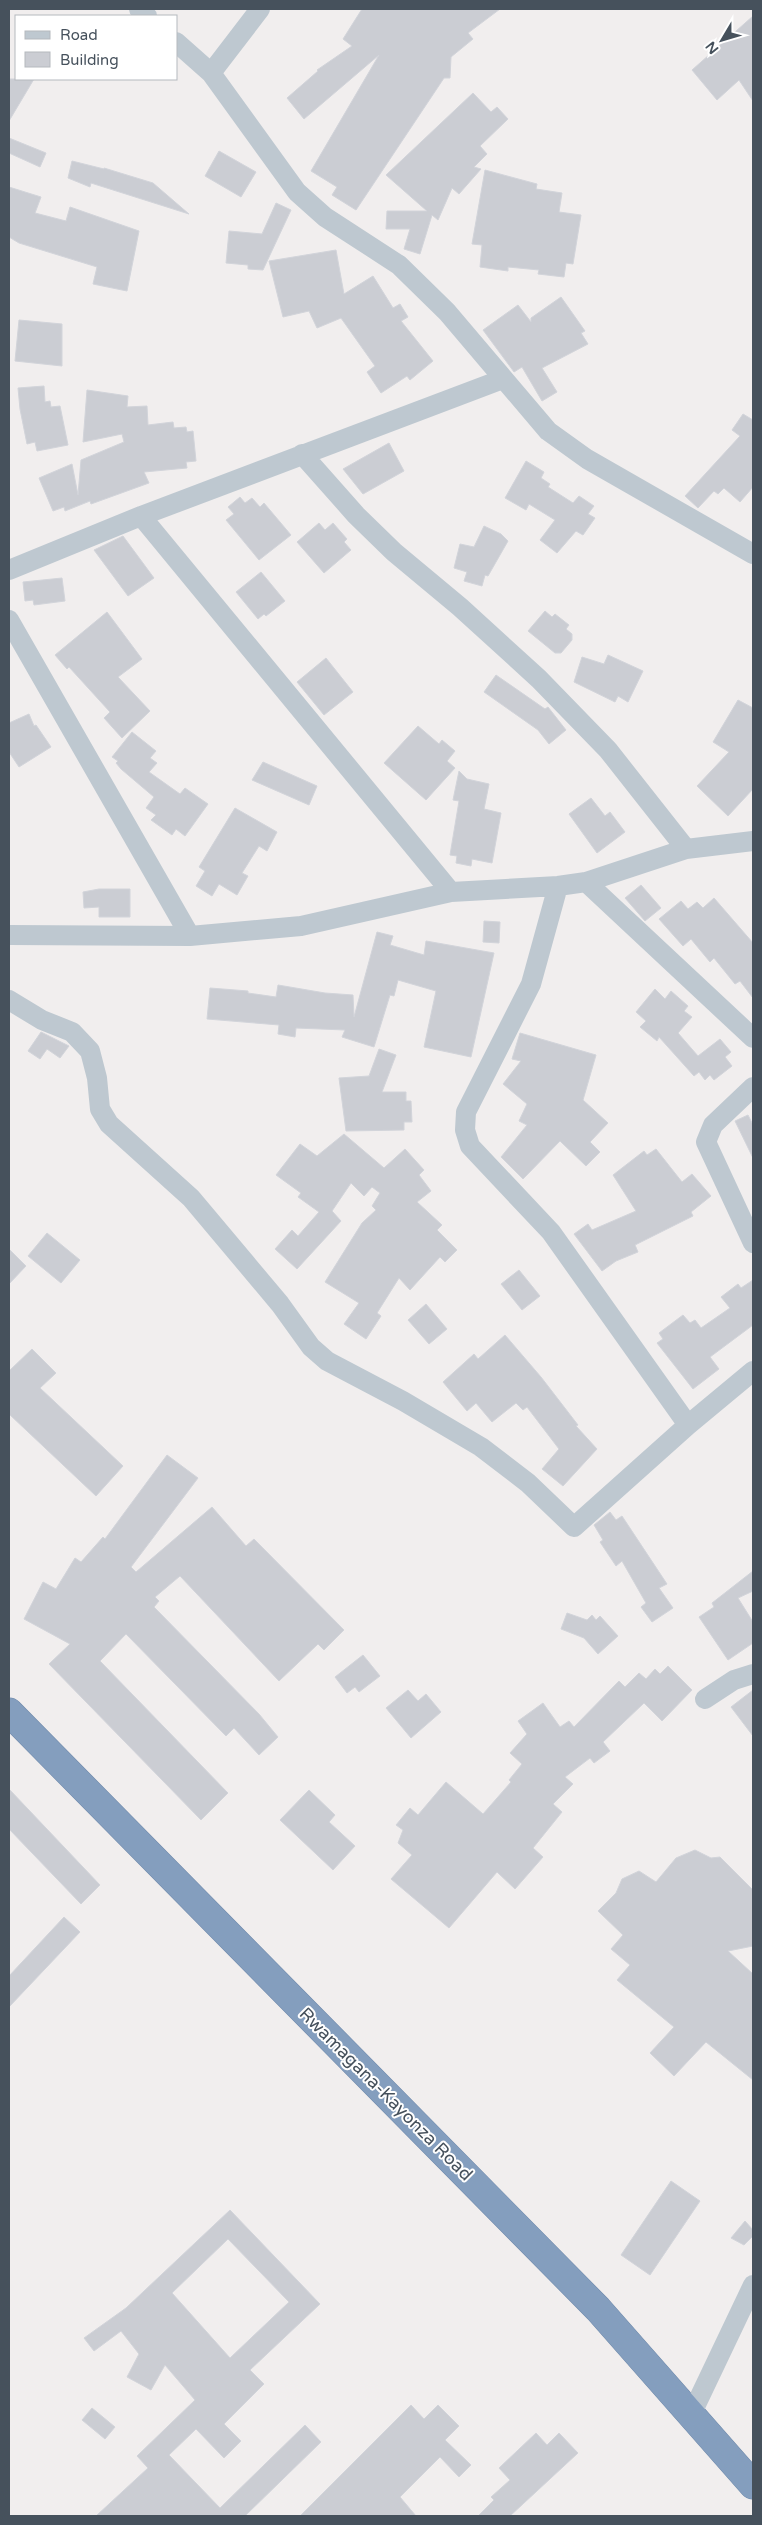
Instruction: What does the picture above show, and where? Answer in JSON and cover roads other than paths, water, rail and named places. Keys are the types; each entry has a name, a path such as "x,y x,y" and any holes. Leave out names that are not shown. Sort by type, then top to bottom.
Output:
{"highway":[{"name":"Rwamagana-Kayonza Road","path":"9,1712 598,2309 692,2413 753,2485"}],"street":[{"path":"211,73 260,9"},
{"path":"178,44 211,73 297,192 324,217 399,265 447,312 548,431 587,459 753,554"},
{"path":"9,570 141,516 503,379"},
{"path":"302,454 375,533 532,672 602,743 686,849"},
{"path":"141,516 451,892"},
{"path":"9,620 190,936"},
{"path":"9,936 190,936 301,926 451,892 558,886 586,882 686,849 753,841"},
{"path":"586,882 753,1038"},
{"path":"558,886 531,984 466,1112 464,1130 470,1146 481,1160 551,1232 688,1425"},
{"path":"9,1000 42,1020 72,1032 90,1051 97,1078 100,1109 108,1124 192,1198 280,1304 311,1347 327,1361 403,1401 482,1447 528,1483 574,1528 688,1425 753,1371"},
{"path":"753,1087 713,1125 706,1142 753,1243"},
{"path":"705,1699 734,1680 753,1674"},
{"path":"692,2413 753,2285"}]}
